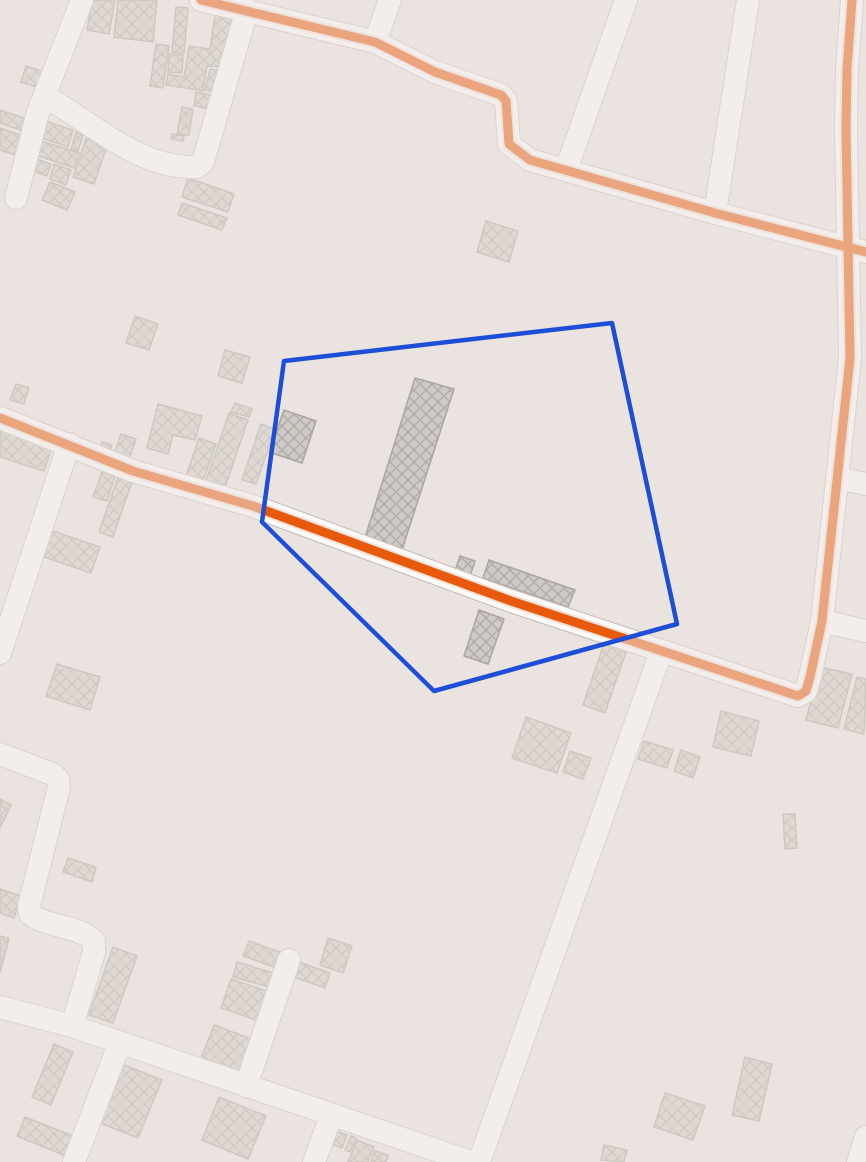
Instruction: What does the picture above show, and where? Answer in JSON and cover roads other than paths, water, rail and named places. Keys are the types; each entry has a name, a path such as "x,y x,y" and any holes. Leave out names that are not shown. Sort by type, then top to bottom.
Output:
{"street":[{"path":"16,198 44,96 82,0"},
{"path":"201,0 260,8 319,30 375,42 435,72 501,95 506,101 509,144 530,160 715,213 857,250"},
{"path":"375,42 390,0"},
{"path":"566,170 626,0"},
{"path":"715,213 748,0"},
{"path":"0,418 133,471 253,506 511,601 798,696 806,690 822,621 837,478 858,359 856,71 852,0"},
{"path":"44,96 74,112 132,151 154,160 197,166 204,162 260,8"},
{"path":"0,653 69,444"},
{"path":"837,478 866,484"},
{"path":"822,621 866,631"},
{"path":"479,1162 662,652"},
{"path":"0,754 52,774 58,779 59,787 29,906 30,914 38,920 87,935 94,941 94,952 72,1026"},
{"path":"246,1086 289,960"},
{"path":"0,1007 72,1026 471,1162"},
{"path":"74,1162 120,1042"},
{"path":"314,1162 331,1116"},
{"path":"858,1162 866,1137"}]}
